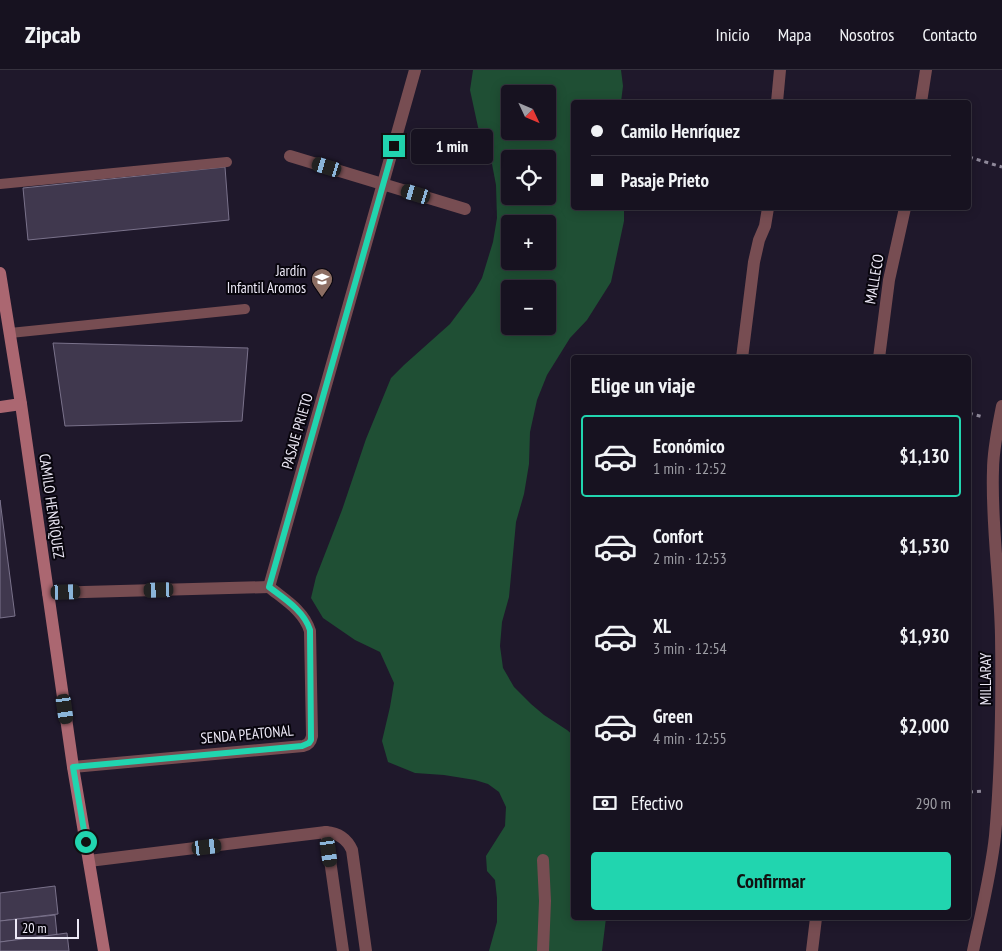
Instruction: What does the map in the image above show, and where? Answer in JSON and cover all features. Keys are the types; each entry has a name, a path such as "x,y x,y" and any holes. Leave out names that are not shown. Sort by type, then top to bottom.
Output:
{"main road":[{"name":"CAMILO HENRÍQUEZ","path":"0,273 21,404 73,767 104,951"},
{"path":"0,407 21,404"}],"street":[{"name":"PASAJE PRIETO","path":"269,587 415,70"},
{"path":"777,100 780,70"},
{"path":"921,100 926,70"},
{"path":"290,156 465,209"},
{"path":"742,355 754,262 768,210"},
{"name":"MALLECO","path":"879,355 889,280 905,210"},
{"name":"MILLARAY","path":"974,951 995,838 998,789 1002,686 993,467 1002,406"},
{"path":"48,593 269,587"},
{"name":"SENDA PEATONAL","path":"73,767 302,746 309,743 312,736 310,630 304,617 269,587"},
{"path":"89,861 326,832 337,834 344,837 352,850 366,951"},
{"path":"326,832 343,951"},
{"path":"543,860 545,901 543,951"},
{"path":"812,951 816,920"}],"lane":[{"path":"0,184 227,162"},
{"path":"10,333 245,309"}],"path":[{"path":"971,158 1002,167"}],"green space":[{"path":"473,70 621,70 623,86 621,100 571,100 571,210 624,210 624,221 611,282 587,320 570,338 547,375 537,400 530,432 529,464 524,494 516,522 509,597 502,622 500,646 503,668 514,687 544,715 571,733 571,920 606,920 602,951 489,951 497,922 497,898 495,880 487,871 486,856 505,826 506,807 499,792 488,784 475,780 415,773 388,762 382,741 394,683 380,652 355,640 323,618 311,598 316,577 342,510 366,439 391,378 450,324 482,278 493,242 497,218 496,185 492,164 478,127 470,90"}],"building":[{"path":"225,167 229,220 28,240 23,188"},
{"path":"53,343 248,348 242,421 65,426"},
{"path":"0,500 15,616 0,618"},
{"path":"55,886 58,914 0,921 0,893"},
{"path":"55,915 57,935 0,942 0,921"},
{"path":"67,933 69,951 0,951 0,942"}],"place":[{"name":"Jardín Infantil Aromos","path":"322,298"}],"route":[{"path":"86,842 73,767 302,746 311,740 310,630 304,617 269,587 394,146"}]}
